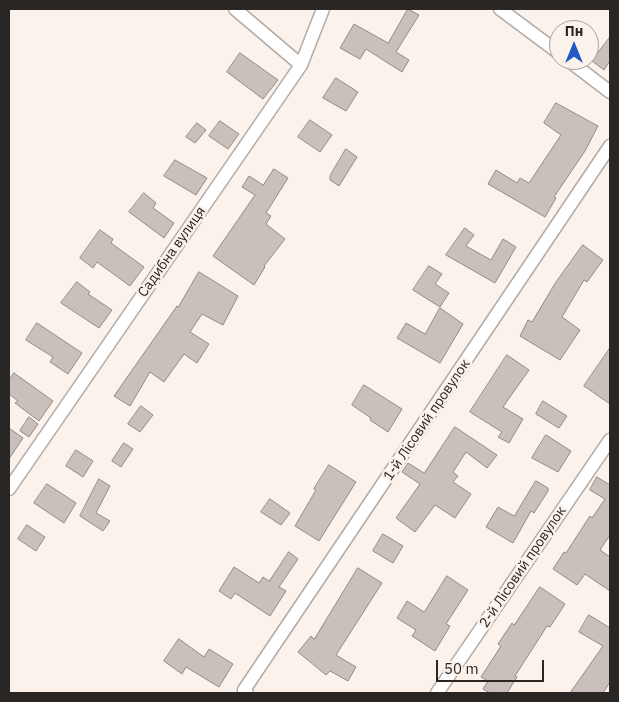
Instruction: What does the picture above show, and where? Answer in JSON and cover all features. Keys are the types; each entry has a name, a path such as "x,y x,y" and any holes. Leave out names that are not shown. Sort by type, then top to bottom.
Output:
{"street":[{"path":"235,9 301,65"},
{"name":"Садибна вулиця","path":"9,489 301,65 323,9"},
{"path":"500,9 549,46"},
{"path":"581,70 610,92"},
{"name":"1-й Лісовий провулок","path":"247,693 244,690 610,146"},
{"name":"2-й Лісовий провулок","path":"436,693 610,440"}],"building":[{"path":"408,9 419,15 396,52 409,60 402,72 366,49 360,59 340,48 354,24 388,43"},
{"path":"610,37 610,61 604,70 599,66 599,52"},
{"path":"240,53 278,80 263,99 227,72"},
{"path":"336,78 358,92 346,111 323,98"},
{"path":"556,103 598,126 585,151 554,197 556,198 545,217 488,184 496,170 517,183 520,178 529,183 561,135 544,123"},
{"path":"310,120 332,135 320,152 298,137"},
{"path":"220,121 239,134 228,149 209,136"},
{"path":"197,123 206,130 195,143 186,137"},
{"path":"346,149 357,157 339,186 330,180 330,176"},
{"path":"175,160 207,178 196,195 164,176"},
{"path":"274,169 288,178 266,213 271,216 266,224 285,239 264,266 254,285 213,256 255,195 242,187 249,176 263,185"},
{"path":"144,193 156,203 153,208 174,223 164,238 129,212"},
{"path":"465,228 474,235 466,246 491,260 503,239 516,247 495,283 446,255"},
{"path":"100,230 113,239 111,243 144,267 130,286 97,262 93,268 80,258"},
{"path":"583,245 603,260 587,282 584,280 562,317 580,330 560,360 520,336 528,320 532,322 556,282"},
{"path":"429,266 442,274 435,284 449,293 440,307 413,290"},
{"path":"199,272 238,296 223,325 202,314 190,332 209,344 197,363 184,354 164,382 150,372 130,406 114,396 178,307"},
{"path":"77,282 90,292 88,294 112,310 99,328 61,303"},
{"path":"440,308 463,324 440,363 397,338 406,323 425,334"},
{"path":"37,323 82,353 68,374 50,362 53,357 26,340"},
{"path":"610,348 610,404 584,386"},
{"path":"507,355 529,370 503,407 523,419 509,443 498,437 502,432 470,412"},
{"path":"14,373 53,401 39,421 15,403 18,401 9,394 9,381"},
{"path":"364,385 402,409 388,432 352,405"},
{"path":"543,401 567,416 559,428 536,414"},
{"path":"141,406 153,415 140,432 128,424"},
{"path":"29,417 38,424 29,437 20,431"},
{"path":"455,427 497,455 487,468 466,452 453,472 458,476 453,482 471,494 455,518 435,505 415,532 396,518 420,484 402,472 408,463 424,473"},
{"path":"9,428 23,438 9,459"},
{"path":"546,435 571,451 558,472 532,458"},
{"path":"124,443 133,449 121,467 112,461"},
{"path":"76,450 93,461 83,477 66,466"},
{"path":"329,465 356,482 319,541 295,526"},
{"path":"597,477 610,485 610,535 600,550 610,557 610,591 585,574 577,585 553,569 564,552 566,553 590,516 592,518 605,499 590,490"},
{"path":"99,479 110,486 96,513 110,521 103,531 80,516"},
{"path":"536,481 548,488 548,491 534,513 531,511 513,543 486,527 498,507 514,516"},
{"path":"47,484 76,503 64,523 34,503"},
{"path":"270,499 290,513 281,525 261,512"},
{"path":"27,525 45,537 36,551 18,539"},
{"path":"383,534 403,546 393,563 373,551"},
{"path":"289,552 298,559 279,587 286,591 270,616 235,593 231,599 219,591 234,567 259,583 263,577 269,581"},
{"path":"358,568 382,583 336,655 356,667 348,681 330,671 326,675 298,652 311,636 314,639"},
{"path":"447,576 468,590 446,624 450,626 435,651 412,636 416,630 397,618 407,601 424,612"},
{"path":"540,587 565,604 550,627 547,626 515,676 517,677 507,693 490,693 483,689 488,681 481,677 501,646 498,644 512,623 514,625"},
{"path":"589,615 610,628 610,682 603,693 570,693 603,646 579,632"},
{"path":"179,639 204,657 209,649 233,664 219,687 186,667 182,674 164,661"}]}
